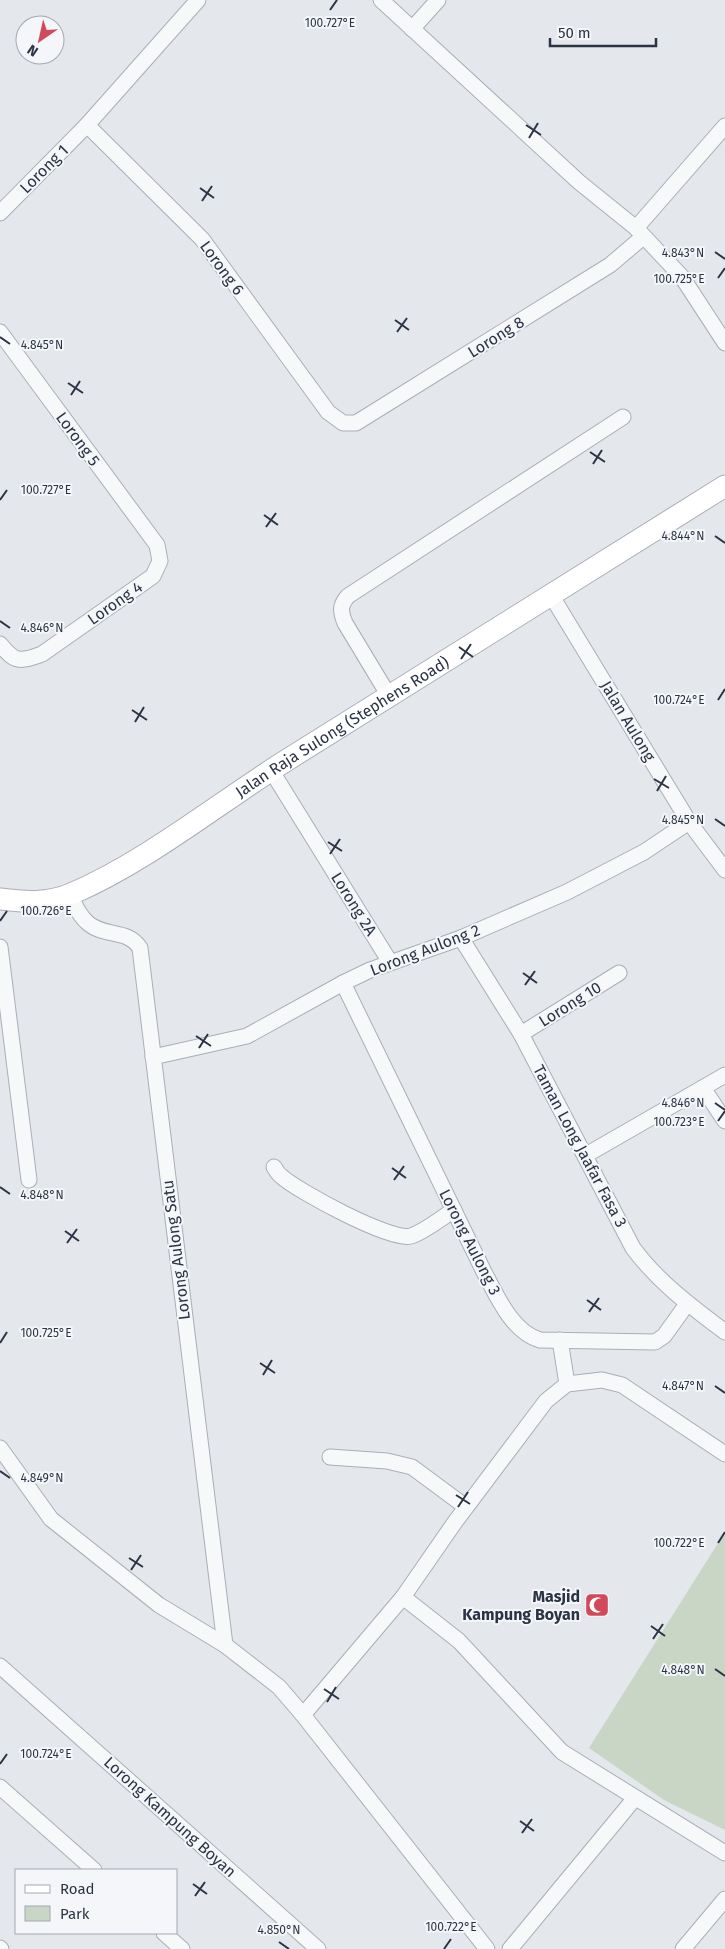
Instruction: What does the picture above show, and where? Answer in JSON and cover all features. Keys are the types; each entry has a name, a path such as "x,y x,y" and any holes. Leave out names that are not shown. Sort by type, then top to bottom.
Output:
{"street":[{"name":"Lorong 1","path":"0,214 88,125 198,0"},
{"path":"381,0 579,182 640,233 682,277 725,342"},
{"path":"412,29 438,0"},
{"name":"Lorong 6","path":"88,125 202,239 328,412 343,423"},
{"name":"Lorong 8","path":"343,423 356,423 610,265 640,233 725,126"},
{"name":"Lorong 5","path":"0,332 157,545"},
{"path":"389,696 344,623 341,603 348,596 623,417"},
{"name":"Jalan Raja Sulong (Stephens Road)","path":"0,899 30,902 52,900 70,894 120,868 271,770 725,486"},
{"name":"Lorong 4","path":"0,644 10,657 24,660 42,654 153,576 160,561 157,545"},
{"name":"Jalan Aulong","path":"551,595 689,822 725,870"},
{"name":"Lorong 2A","path":"271,770 390,962"},
{"name":"Lorong Aulong 2","path":"153,1057 247,1036 343,983 390,962 461,938 567,892 644,852 689,822"},
{"name":"Lorong Aulong Satu","path":"70,894 80,915 90,924 101,930 126,935 135,940 140,948 224,1645"},
{"name":"Taman Long Jaafar Fasa 3","path":"461,938 520,1034 586,1155 633,1248 644,1262 687,1304 725,1332"},
{"path":"0,948 29,1180"},
{"name":"Lorong 10","path":"520,1034 619,973"},
{"name":"Lorong Aulong 3","path":"343,983 484,1272 511,1318 530,1337 560,1340 655,1342 664,1336 687,1304"},
{"path":"586,1155 725,1075"},
{"path":"703,1088 725,1121"},
{"path":"274,1167 281,1176 318,1200 371,1226 400,1236 411,1236 454,1210"},
{"path":"560,1340 567,1384"},
{"path":"303,1715 403,1597 466,1507 546,1401 567,1384 602,1380 622,1386 725,1454"},
{"path":"0,1448 51,1519 160,1605 224,1645 279,1687 486,1949"},
{"path":"330,1457 387,1461 412,1467 466,1507"},
{"path":"403,1597 459,1641 562,1752 725,1853"},
{"name":"Lorong Kampung Boyan","path":"0,1666 318,1949"},
{"path":"0,1787 93,1869"},
{"path":"510,1949 635,1798"},
{"path":"683,1949 725,1899"},
{"path":"165,1934 182,1949"}],"green space":[{"path":"725,1532 725,1830 664,1800 589,1748"}],"place":[{"name":"Masjid Kampung Boyan","path":"597,1605"}]}
